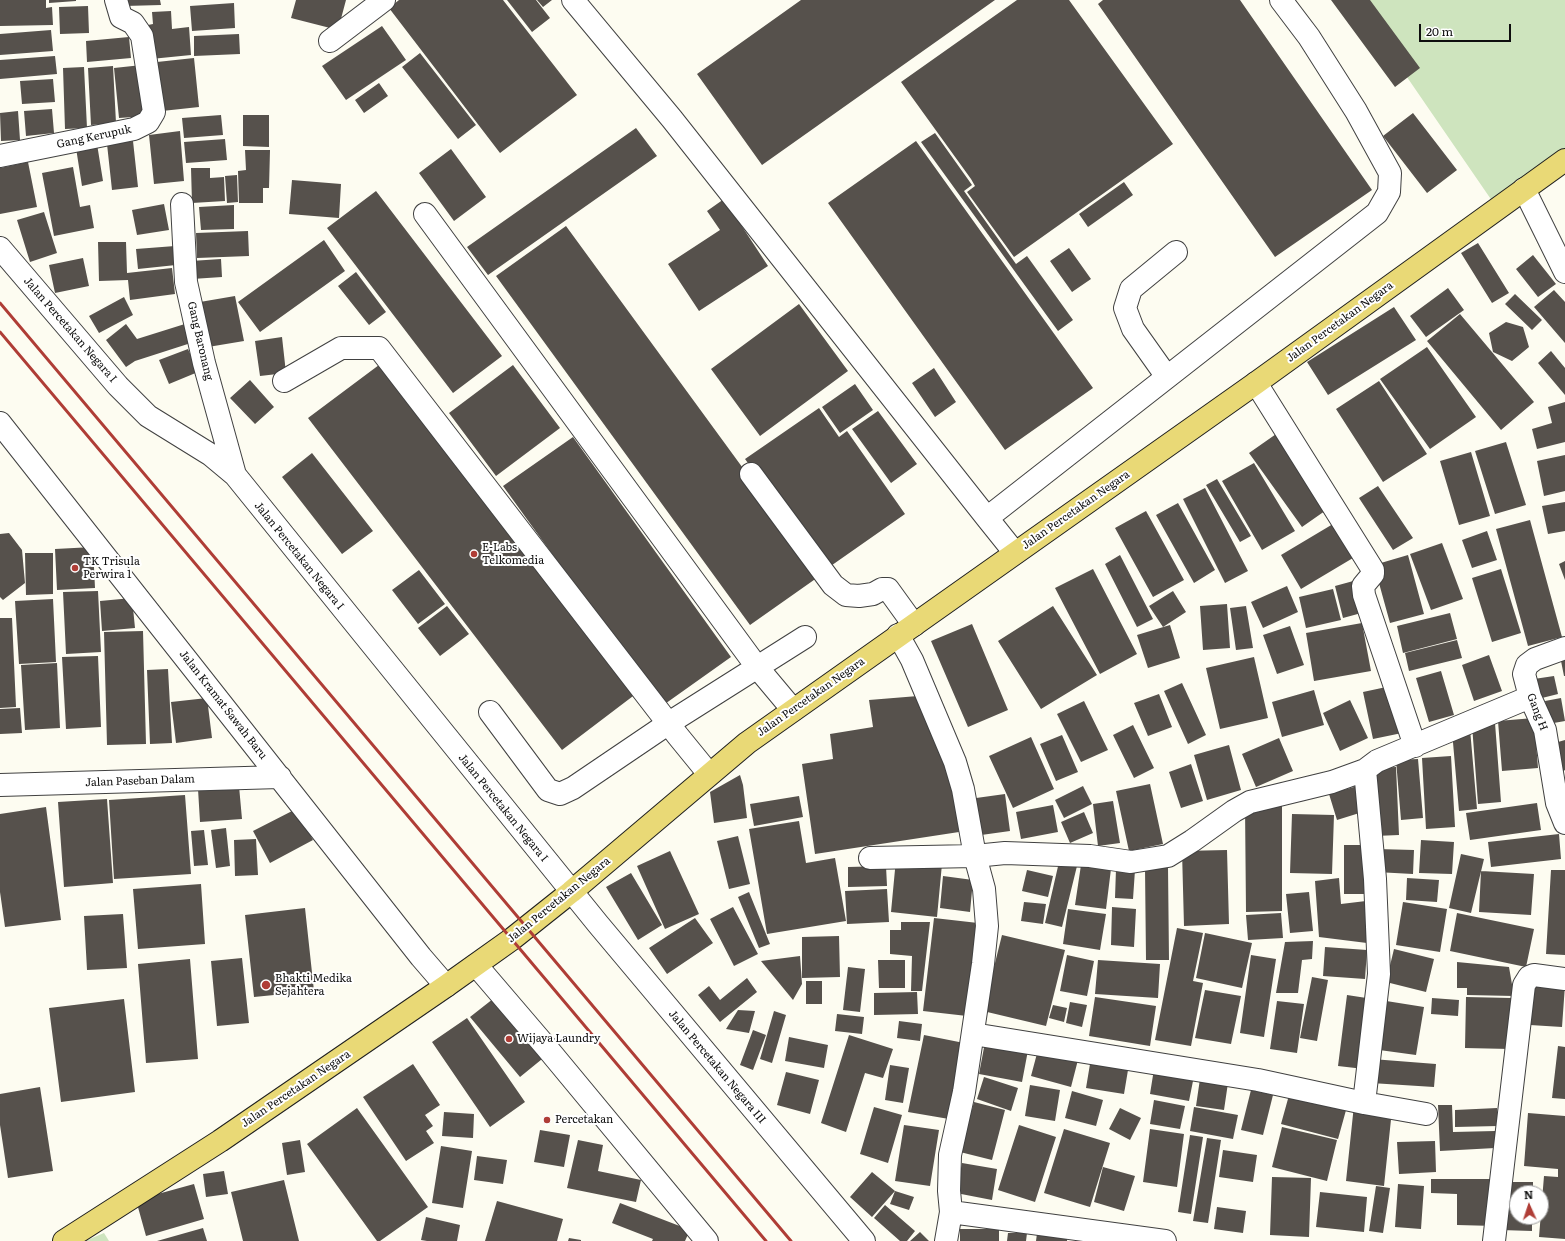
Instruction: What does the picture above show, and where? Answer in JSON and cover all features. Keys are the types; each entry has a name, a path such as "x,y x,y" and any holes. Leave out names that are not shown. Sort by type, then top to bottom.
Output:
{"main road":[{"name":"Jalan Percetakan Negara","path":"64,1241 220,1141 512,940 747,743 1256,383 1565,160"}],"street":[{"name":"Gang Kerupuk","path":"0,156 134,129 148,122 154,112 142,36 133,23 121,17 116,0"},
{"path":"330,41 384,0"},
{"path":"573,0 672,119 1016,553"},
{"path":"987,518 1377,213 1389,192 1390,173 1356,111 1309,38 1281,0"},
{"path":"1524,189 1565,272"},
{"name":"Gang Baronang","path":"182,204 186,282 204,363 235,475"},
{"path":"425,214 757,667 793,710"},
{"name":"Jalan Percetakan Negara I","path":"0,248 118,386 148,416 211,455 235,475 571,892"},
{"path":"1167,377 1133,329 1125,308 1131,289 1176,252"},
{"path":"284,382 341,348 379,348 709,774"},
{"path":"1256,383 1373,570 1373,574 1363,586 1364,595 1415,746"},
{"name":"Jalan Kramat Sawah Baru","path":"0,423 421,957 446,986"},
{"path":"751,474 832,585 846,595 859,596 873,594 882,589 888,588 906,630 912,660 955,762 963,789 975,856 984,889 988,926 964,1092 950,1155 949,1190 951,1212 946,1241"},
{"path":"490,712 548,790 560,794 573,788 669,723 805,637"},
{"name":"Gang H","path":"1565,648 1535,659 1527,665 1524,674 1530,697 1544,730 1557,803 1565,823"},
{"path":"870,858 975,856 1005,853 1090,856 1131,862 1168,856 1234,811 1250,802 1332,782 1366,770 1377,761 1530,697"},
{"path":"1364,1103 1379,974 1375,879 1366,770"},
{"name":"Jalan Paseban Dalam","path":"0,785 280,777"},
{"name":"Jalan Percetakan Negara III","path":"571,892 864,1241"},
{"path":"476,965 707,1241"},
{"path":"1494,1241 1524,985 1529,977 1534,975 1565,979"},
{"path":"973,1034 1258,1080 1364,1103 1426,1114"},
{"path":"951,1212 1165,1241"}],"green space":[{"path":"1354,0 1565,0 1565,164 1499,211"},
{"path":"104,1233 109,1241 85,1241"}],"building":[{"path":"0,0 46,0 46,8 52,7 53,25 0,26"},
{"path":"49,0 76,0 76,1 49,3"},
{"path":"125,0 160,0 161,5 125,6"},
{"path":"296,0 346,0 338,30 291,18"},
{"path":"399,0 503,0 577,95 500,153 389,8"},
{"path":"507,0 536,0 550,18 532,32"},
{"path":"537,0 552,0 543,7"},
{"path":"801,0 995,0 762,165 697,74"},
{"path":"1017,0 1069,0 1173,144 1014,257 967,192 975,186 971,179 901,82"},
{"path":"1103,0 1240,0 1372,190 1275,257 1098,4"},
{"path":"1331,0 1370,0 1420,68 1395,87"},
{"path":"234,3 235,28 192,31 190,6"},
{"path":"88,6 89,33 60,34 59,7"},
{"path":"171,11 172,29 189,27 191,55 151,59 148,25 153,24 152,12"},
{"path":"382,26 406,60 346,100 322,66"},
{"path":"51,30 53,51 0,55 0,34"},
{"path":"239,34 240,54 194,56 194,36"},
{"path":"129,37 131,58 87,62 86,41"},
{"path":"420,53 476,125 458,139 402,67"},
{"path":"55,56 57,74 0,79 0,60"},
{"path":"194,58 199,107 162,111 157,62"},
{"path":"142,65 147,116 119,118 114,68"},
{"path":"113,66 116,123 91,125 88,68"},
{"path":"84,67 87,128 65,129 63,68"},
{"path":"53,79 55,102 22,104 20,81"},
{"path":"379,83 388,96 364,113 355,100"},
{"path":"52,109 54,133 26,136 24,111"},
{"path":"18,111 20,140 1,141 0,113"},
{"path":"1413,113 1457,170 1427,193 1383,136"},
{"path":"221,115 223,135 184,138 182,118"},
{"path":"243,115 269,115 269,147 243,146"},
{"path":"636,128 657,156 488,275 467,247"},
{"path":"180,131 184,181 154,184 149,135"},
{"path":"935,133 972,185 964,191 1016,264 1027,256 1073,320 1058,331 921,142"},
{"path":"225,139 227,160 186,163 184,142"},
{"path":"133,141 138,187 112,190 107,144"},
{"path":"916,141 1093,388 1005,450 828,203"},
{"path":"97,144 103,181 82,186 76,148"},
{"path":"451,149 486,197 454,221 419,173"},
{"path":"245,150 270,150 269,188 263,188 263,203 239,203 238,171 246,170"},
{"path":"28,162 37,207 0,214 0,168"},
{"path":"73,167 80,207 90,205 94,228 54,236 42,173"},
{"path":"191,168 210,168 210,178 224,177 225,201 192,203"},
{"path":"237,175 238,202 227,203 225,176"},
{"path":"292,180 341,184 339,218 289,214"},
{"path":"1124,182 1133,195 1088,227 1079,214"},
{"path":"376,191 502,356 453,393 327,228"},
{"path":"724,199 768,266 699,311 668,264 720,230 707,211"},
{"path":"164,204 169,230 137,235 132,210"},
{"path":"234,205 234,229 201,230 199,207"},
{"path":"44,212 57,253 30,262 17,220"},
{"path":"566,226 821,575 750,625 496,276"},
{"path":"248,231 249,256 197,258 196,233"},
{"path":"324,240 345,271 260,332 238,302"},
{"path":"98,242 126,242 127,273 172,268 175,294 130,300 128,280 99,281"},
{"path":"1478,243 1509,293 1492,303 1461,253"},
{"path":"175,246 176,265 138,269 136,249"},
{"path":"1069,248 1091,279 1072,292 1050,261"},
{"path":"1533,255 1556,284 1538,297 1516,269"},
{"path":"83,258 89,286 55,293 49,265"},
{"path":"221,259 222,277 192,279 191,261"},
{"path":"356,272 386,312 369,325 338,286"},
{"path":"1448,288 1464,310 1426,337 1410,316"},
{"path":"1554,290 1565,302 1565,343 1534,307"},
{"path":"1515,294 1542,320 1532,330 1505,304"},
{"path":"235,296 244,341 208,347 200,302"},
{"path":"124,297 133,315 99,333 89,316"},
{"path":"799,304 848,371 760,436 711,369"},
{"path":"1394,307 1416,340 1328,395 1307,362"},
{"path":"1460,314 1534,402 1501,430 1427,341"},
{"path":"1506,322 1523,327 1529,347 1512,361 1493,352 1489,333"},
{"path":"188,323 194,342 135,361 126,367 106,340 126,324 137,339"},
{"path":"282,337 286,373 260,376 255,341"},
{"path":"1427,347 1476,417 1430,449 1380,379"},
{"path":"188,349 198,372 169,384 159,360"},
{"path":"1551,351 1565,368 1565,395 1538,363"},
{"name":"E-Labs Telkomedia","path":"387,359 641,690 562,750 308,418"},
{"path":"513,365 560,428 496,476 449,413"},
{"path":"934,368 956,402 935,417 912,383"},
{"path":"250,380 274,407 255,424 230,398"},
{"path":"1379,381 1427,454 1383,482 1336,409"},
{"path":"855,384 873,410 840,433 822,407"},
{"path":"1565,402 1565,442 1537,449 1532,429 1552,423 1548,407"},
{"path":"819,408 839,437 847,431 905,514 825,570 745,459"},
{"path":"878,411 917,464 891,483 852,429"},
{"path":"1279,432 1332,506 1302,527 1249,453"},
{"path":"573,437 731,657 662,706 503,486"},
{"path":"1506,442 1526,505 1495,514 1475,451"},
{"path":"1471,452 1490,516 1459,525 1440,461"},
{"path":"312,453 373,531 342,554 282,477"},
{"path":"1565,455 1565,491 1544,496 1537,461"},
{"path":"1254,463 1295,531 1262,550 1222,481"},
{"path":"1217,479 1251,536 1240,542 1206,485"},
{"path":"1378,486 1413,538 1393,550 1359,498"},
{"path":"1205,488 1248,571 1225,583 1183,499"},
{"path":"1565,502 1565,531 1548,534 1542,506"},
{"path":"1178,503 1215,570 1194,583 1156,515"},
{"path":"1146,511 1184,580 1153,597 1115,528"},
{"path":"1530,520 1562,637 1528,646 1496,529"},
{"path":"1338,521 1358,555 1301,589 1281,555"},
{"path":"1487,531 1497,560 1472,568 1462,540"},
{"path":"9,533 22,550 25,583 3,600 0,597 0,534"},
{"path":"1442,543 1463,599 1431,610 1410,554"},
{"name":"TK Trisula Perwira 1","path":"93,547 95,588 57,590 55,549"},
{"path":"25,553 53,553 53,594 26,595"},
{"path":"1120,555 1153,619 1137,627 1105,564"},
{"path":"1408,555 1424,614 1390,623 1374,565"},
{"path":"1565,561 1565,580 1559,564"},
{"path":"1093,569 1137,654 1100,674 1055,588"},
{"path":"1501,569 1521,633 1492,642 1472,578"},
{"path":"419,570 445,604 418,624 392,590"},
{"path":"1357,580 1365,612 1343,618 1335,586"},
{"path":"1287,586 1298,612 1263,628 1251,602"},
{"path":"1333,589 1341,620 1306,628 1299,597"},
{"path":"98,591 101,652 66,654 63,592"},
{"path":"1173,591 1186,612 1163,627 1149,606"},
{"path":"132,598 135,628 102,631 100,601"},
{"path":"53,599 56,662 19,664 15,601"},
{"path":"1227,604 1230,648 1203,650 1200,606"},
{"path":"447,606 469,634 440,656 418,628"},
{"path":"1053,606 1097,675 1041,709 998,641"},
{"path":"1246,606 1253,648 1236,650 1230,608"},
{"path":"1450,613 1457,639 1403,653 1397,626"},
{"path":"0,618 12,618 16,707 0,708"},
{"path":"1362,623 1371,671 1314,681 1306,633"},
{"path":"972,624 1008,710 968,727 931,641"},
{"path":"1170,625 1180,658 1148,668 1137,635"},
{"path":"1290,626 1304,665 1277,674 1263,635"},
{"path":"143,631 146,744 107,745 104,632"},
{"path":"1457,640 1462,658 1409,671 1405,653"},
{"path":"1565,649 1565,676 1564,676 1559,651"},
{"path":"1489,655 1502,691 1474,701 1462,665"},
{"path":"98,656 101,727 66,729 62,657"},
{"path":"1254,657 1268,718 1220,729 1206,668"},
{"path":"57,663 60,728 25,730 21,665"},
{"path":"168,669 172,743 150,744 147,670"},
{"path":"1441,671 1454,715 1429,722 1416,678"},
{"path":"1554,676 1558,694 1538,699 1534,679"},
{"path":"1182,683 1206,735 1188,744 1164,691"},
{"path":"1391,686 1402,733 1373,739 1363,692"},
{"path":"1314,690 1324,725 1282,737 1272,702"},
{"path":"1159,694 1172,727 1148,736 1134,703"},
{"path":"918,696 948,748 959,832 815,854 802,764 833,759 830,734 873,727 869,700"},
{"path":"207,698 212,738 176,743 171,702"},
{"path":"1561,698 1565,721 1548,724 1545,701"},
{"path":"1350,700 1368,738 1340,751 1323,713"},
{"path":"1084,701 1108,750 1081,762 1057,714"},
{"path":"20,708 22,733 0,734 0,709"},
{"path":"1534,718 1538,768 1502,771 1498,721"},
{"path":"1495,723 1501,802 1478,804 1472,725"},
{"path":"1133,725 1154,768 1134,778 1113,735"},
{"path":"1470,729 1477,809 1459,811 1452,731"},
{"path":"1062,735 1078,772 1056,781 1040,744"},
{"path":"1031,737 1054,789 1013,808 989,756"},
{"path":"1279,738 1293,771 1256,787 1242,754"},
{"path":"1565,740 1565,770 1562,772 1551,744"},
{"path":"1229,745 1241,790 1207,800 1194,755"},
{"path":"1451,756 1455,827 1426,829 1422,758"},
{"path":"1418,759 1423,818 1401,820 1396,760"},
{"path":"1191,764 1203,801 1181,808 1169,772"},
{"path":"1396,767 1399,835 1375,836 1373,768"},
{"path":"740,775 743,785 747,818 714,823 710,792"},
{"path":"1150,784 1163,844 1129,851 1116,791"},
{"path":"1361,785 1369,810 1337,820 1329,794"},
{"path":"239,786 242,819 200,822 198,789"},
{"path":"1083,786 1092,804 1064,818 1055,800"},
{"path":"1005,794 1010,831 974,836 969,799"},
{"path":"185,795 191,874 114,879 109,800"},
{"path":"799,796 803,817 754,826 750,804"},
{"path":"107,799 113,883 64,887 58,802"},
{"path":"1113,801 1120,843 1098,846 1093,804"},
{"path":"1537,803 1541,830 1470,840 1466,813"},
{"path":"1053,805 1058,832 1021,839 1016,812"},
{"path":"1245,806 1282,806 1282,911 1246,912"},
{"path":"46,807 61,920 5,927 0,892 0,814"},
{"path":"296,809 313,840 270,863 253,831"},
{"path":"1084,812 1093,833 1070,843 1061,822"},
{"path":"1292,814 1334,815 1332,874 1290,873"},
{"path":"799,821 806,863 835,858 846,921 767,934 749,829"},
{"path":"226,828 230,866 216,868 211,830"},
{"path":"204,830 208,865 194,866 191,831"},
{"path":"1559,834 1561,859 1491,867 1488,842"},
{"path":"738,836 750,884 729,889 717,841"},
{"path":"256,839 258,875 235,876 234,840"},
{"path":"1421,840 1454,842 1452,874 1419,873"},
{"path":"1344,845 1369,845 1369,894 1344,894"},
{"path":"1377,849 1414,850 1413,874 1376,872"},
{"path":"1227,850 1229,924 1184,926 1182,851"},
{"path":"670,851 699,914 665,929 637,866"},
{"path":"1461,854 1484,859 1471,913 1449,908"},
{"path":"896,859 942,864 937,917 891,912"},
{"path":"1059,862 1077,866 1062,927 1045,923"},
{"path":"1081,865 1111,869 1106,909 1075,905"},
{"path":"886,866 887,886 848,887 848,867"},
{"path":"1168,867 1169,960 1146,960 1145,868"},
{"path":"1116,869 1135,870 1133,899 1115,898"},
{"path":"1027,870 1053,876 1048,897 1022,891"},
{"path":"1551,870 1565,870 1565,955 1546,954"},
{"path":"1481,871 1534,874 1531,915 1479,912"},
{"path":"631,873 662,925 638,940 606,887"},
{"path":"943,876 973,880 970,912 940,908"},
{"path":"1339,878 1341,904 1366,901 1367,943 1319,937 1315,881"},
{"path":"1407,878 1439,880 1437,902 1406,900"},
{"path":"201,884 205,944 138,949 133,889"},
{"path":"887,889 889,922 847,924 845,891"},
{"path":"749,892 770,944 759,948 738,897"},
{"path":"1309,892 1313,931 1290,933 1286,894"},
{"path":"1024,902 1046,904 1043,924 1021,921"},
{"path":"1403,902 1447,909 1440,952 1396,945"},
{"path":"733,907 758,954 734,966 710,919"},
{"path":"1112,907 1136,909 1134,947 1111,945"},
{"path":"305,908 314,991 254,997 245,915"},
{"path":"1068,909 1106,914 1100,950 1063,944"},
{"path":"1281,913 1283,938 1248,940 1246,915"},
{"path":"1457,913 1534,929 1526,967 1450,951"},
{"path":"123,914 127,968 87,970 84,916"},
{"path":"695,918 713,943 667,974 649,948"},
{"path":"934,918 978,923 967,1016 923,1011"},
{"path":"901,922 930,922 922,991 911,991 912,956 890,954 890,930 901,930"},
{"path":"1177,928 1203,933 1193,981 1203,983 1191,1046 1155,1040"},
{"path":"1205,933 1252,943 1242,988 1196,978"},
{"path":"1002,935 1065,950 1046,1026 983,1011"},
{"path":"839,936 840,977 802,978 802,937"},
{"path":"1313,941 1312,959 1302,960 1298,993 1276,993 1285,942"},
{"path":"1325,947 1367,950 1365,979 1323,976"},
{"path":"1394,949 1434,959 1426,992 1386,982"},
{"path":"1067,955 1094,961 1087,996 1060,991"},
{"path":"1251,955 1276,959 1264,1037 1240,1033"},
{"path":"800,956 802,984 793,1000 761,961"},
{"path":"242,958 249,1023 217,1026 211,961"},
{"path":"190,959 198,1059 146,1063 138,964"},
{"path":"878,960 905,960 905,988 879,988"},
{"path":"1098,960 1160,964 1158,998 1095,994"},
{"path":"1457,962 1509,967 1514,996 1467,995 1467,988 1457,988"},
{"path":"848,967 865,969 860,1012 843,1010"},
{"path":"1312,977 1328,980 1317,1041 1300,1038"},
{"path":"747,978 757,992 720,1022 698,995 709,986 720,1000"},
{"path":"806,981 822,981 822,1004 806,1004"},
{"path":"1533,984 1565,985 1562,1027 1530,1025"},
{"path":"1205,990 1241,996 1231,1044 1195,1038"},
{"path":"917,992 918,1014 874,1015 874,993"},
{"path":"498,995 547,1055 520,1077 470,1017"},
{"path":"1347,995 1373,999 1364,1069 1338,1066"},
{"path":"1095,997 1156,1006 1150,1046 1089,1036"},
{"path":"1466,997 1511,998 1510,1049 1465,1048"},
{"path":"1432,998 1459,1000 1458,1016 1431,1014"},
{"path":"124,999 135,1092 61,1102 49,1008"},
{"path":"1380,1000 1424,1007 1416,1055 1372,1049"},
{"path":"1277,1001 1304,1004 1297,1053 1270,1049"},
{"path":"1070,1002 1087,1005 1082,1027 1066,1023"},
{"path":"1053,1005 1067,1008 1064,1022 1049,1018"},
{"path":"738,1010 755,1011 749,1033 726,1029"},
{"path":"774,1011 786,1015 772,1063 760,1059"},
{"path":"837,1014 864,1017 862,1034 835,1031"},
{"path":"467,1018 525,1102 490,1127 432,1042"},
{"path":"899,1021 922,1024 920,1041 897,1038"},
{"path":"753,1030 766,1035 753,1070 740,1065"},
{"path":"849,1035 893,1049 883,1078 865,1073 846,1132 821,1123"},
{"path":"924,1035 964,1043 949,1119 908,1112"},
{"path":"789,1037 828,1045 824,1068 785,1061"},
{"path":"986,1037 1029,1045 1022,1082 979,1074"},
{"path":"1039,1046 1079,1056 1071,1087 1031,1076"},
{"path":"1558,1046 1565,1047 1565,1099 1552,1098"},
{"path":"1372,1059 1436,1064 1434,1087 1371,1083"},
{"path":"413,1064 440,1105 425,1115 433,1126 426,1131 434,1143 406,1161 363,1097"},
{"path":"1090,1064 1128,1070 1124,1094 1086,1088"},
{"path":"890,1065 909,1068 903,1103 885,1100"},
{"path":"1154,1069 1194,1076 1189,1101 1150,1094"},
{"path":"786,1072 819,1080 810,1114 777,1105"},
{"path":"1201,1072 1229,1076 1224,1110 1196,1106"},
{"path":"984,1077 1018,1088 1011,1111 977,1099"},
{"path":"1030,1085 1060,1090 1055,1121 1025,1116"},
{"path":"40,1087 53,1171 8,1178 0,1125 0,1094"},
{"path":"1291,1088 1348,1103 1338,1139 1281,1124"},
{"path":"1251,1090 1273,1095 1263,1135 1241,1130"},
{"path":"1072,1091 1103,1100 1096,1126 1065,1118"},
{"path":"1154,1100 1185,1106 1180,1129 1150,1124"},
{"path":"974,1102 1005,1110 992,1160 960,1152"},
{"path":"1354,1105 1392,1110 1384,1186 1346,1181"},
{"path":"1438,1105 1452,1105 1453,1132 1495,1131 1495,1148 1440,1151"},
{"path":"874,1107 902,1115 888,1163 860,1154"},
{"path":"1194,1107 1238,1115 1233,1139 1190,1131"},
{"path":"357,1108 428,1207 380,1241 377,1241 307,1144"},
{"path":"1120,1108 1141,1118 1130,1140 1109,1129"},
{"path":"1497,1108 1498,1126 1455,1127 1455,1110"},
{"path":"444,1112 474,1114 473,1138 442,1136"},
{"path":"1528,1113 1565,1116 1565,1239 1539,1237 1540,1225 1549,1225 1549,1185 1543,1185 1544,1176 1558,1177 1558,1169 1524,1166"},
{"path":"904,1125 939,1130 930,1186 895,1181"},
{"path":"1019,1125 1056,1137 1035,1202 998,1190"},
{"path":"1282,1127 1337,1140 1327,1181 1272,1167"},
{"path":"1064,1129 1110,1143 1090,1207 1044,1193"},
{"path":"1150,1129 1184,1134 1177,1187 1143,1182"},
{"path":"540,1130 570,1135 564,1167 534,1162"},
{"path":"1190,1135 1203,1137 1191,1214 1178,1212"},
{"path":"1207,1138 1221,1140 1208,1223 1193,1221"},
{"path":"300,1140 305,1172 287,1175 282,1143"},
{"path":"578,1140 603,1145 598,1171 641,1180 636,1202 567,1188"},
{"path":"1435,1141 1436,1172 1399,1174 1397,1142"},
{"path":"441,1146 472,1151 463,1208 432,1203"},
{"path":"1223,1150 1257,1155 1253,1182 1219,1177"},
{"path":"477,1156 507,1160 503,1184 474,1180"},
{"path":"962,1163 997,1169 992,1200 956,1193"},
{"path":"1103,1167 1135,1176 1124,1211 1094,1202"},
{"path":"224,1171 228,1194 206,1197 203,1174"},
{"path":"872,1172 895,1191 872,1217 850,1197"},
{"path":"1272,1177 1311,1178 1309,1237 1270,1235"},
{"path":"1431,1179 1495,1179 1495,1226 1457,1225 1457,1194 1431,1193"},
{"path":"284,1180 299,1241 243,1241 231,1192"},
{"path":"1502,1182 1533,1182 1533,1185 1509,1185 1509,1225 1532,1225 1532,1231 1501,1230"},
{"path":"194,1184 204,1219 146,1236 136,1200"},
{"path":"1398,1184 1424,1186 1421,1229 1395,1227"},
{"path":"1376,1186 1390,1188 1383,1233 1369,1231"},
{"path":"895,1191 914,1197 909,1210 890,1204"},
{"path":"1320,1192 1367,1197 1364,1232 1316,1227"},
{"path":"497,1201 563,1219 557,1241 485,1241"},
{"path":"620,1203 690,1230 685,1241 652,1241 653,1239 612,1223"},
{"path":"885,1205 915,1231 907,1241 900,1241 874,1218"},
{"path":"1217,1207 1246,1211 1243,1233 1214,1229"},
{"path":"426,1217 460,1225 457,1241 421,1240"},
{"path":"1038,1226 1068,1230 1067,1241 1036,1241"},
{"path":"203,1228 207,1241 157,1241"},
{"path":"960,1229 999,1229 999,1241 960,1241"},
{"path":"920,1232 929,1241 910,1241"},
{"path":"1008,1233 1027,1233 1026,1241 1007,1241"},
{"path":"569,1238 581,1240 581,1241 568,1241"}],"railway":[{"path":"0,303 791,1241"},
{"path":"0,332 766,1241"}],"place":[{"name":"E-Labs Telkomedia","path":"474,554"},
{"name":"TK Trisula Perwira 1","path":"75,568"},
{"name":"Bhakti Medika Sejahtera","path":"266,985"},
{"name":"Wijaya Laundry","path":"509,1039"},
{"name":"Percetakan","path":"547,1120"}]}
